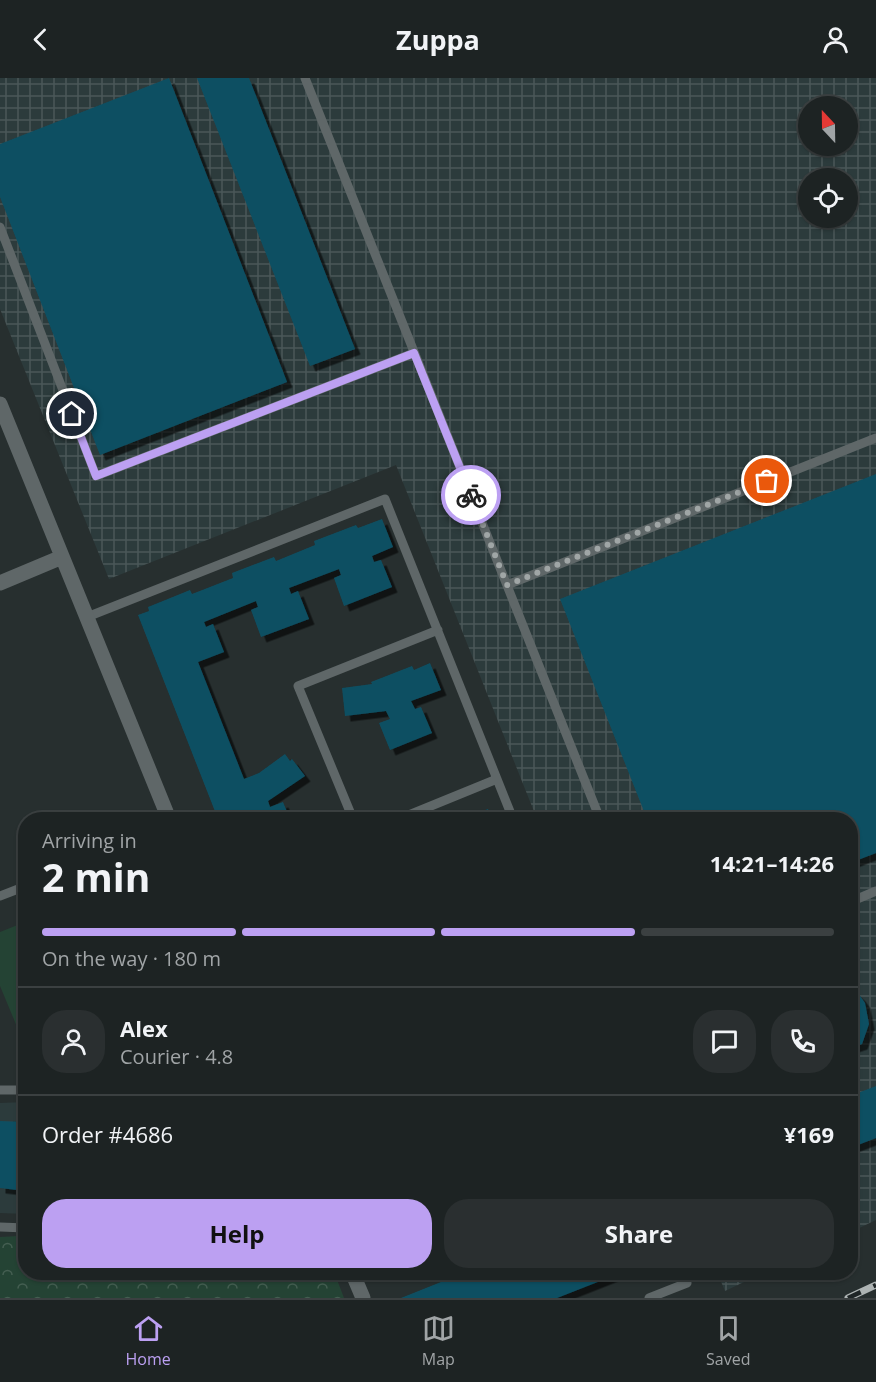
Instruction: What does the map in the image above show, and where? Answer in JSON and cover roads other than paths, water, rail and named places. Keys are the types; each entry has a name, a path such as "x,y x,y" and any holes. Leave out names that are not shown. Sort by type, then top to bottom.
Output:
{"street":[{"path":"0,404 166,812"},
{"path":"0,583 62,558"},
{"path":"356,1280 363,1298"}],"lane":[{"path":"304,78 597,812"},
{"path":"0,227 96,476 414,353"},
{"path":"507,585 876,438"},
{"path":"87,617 385,499 510,812"},
{"path":"350,812 298,686 438,630"},
{"path":"416,812 496,779"},
{"path":"0,896 18,889"},
{"path":"858,899 876,891"},
{"path":"0,1090 18,1090"},
{"path":"0,1227 18,1228"},
{"path":"649,1298 687,1283"}],"railway":[{"path":"848,1298 876,1285"}]}
